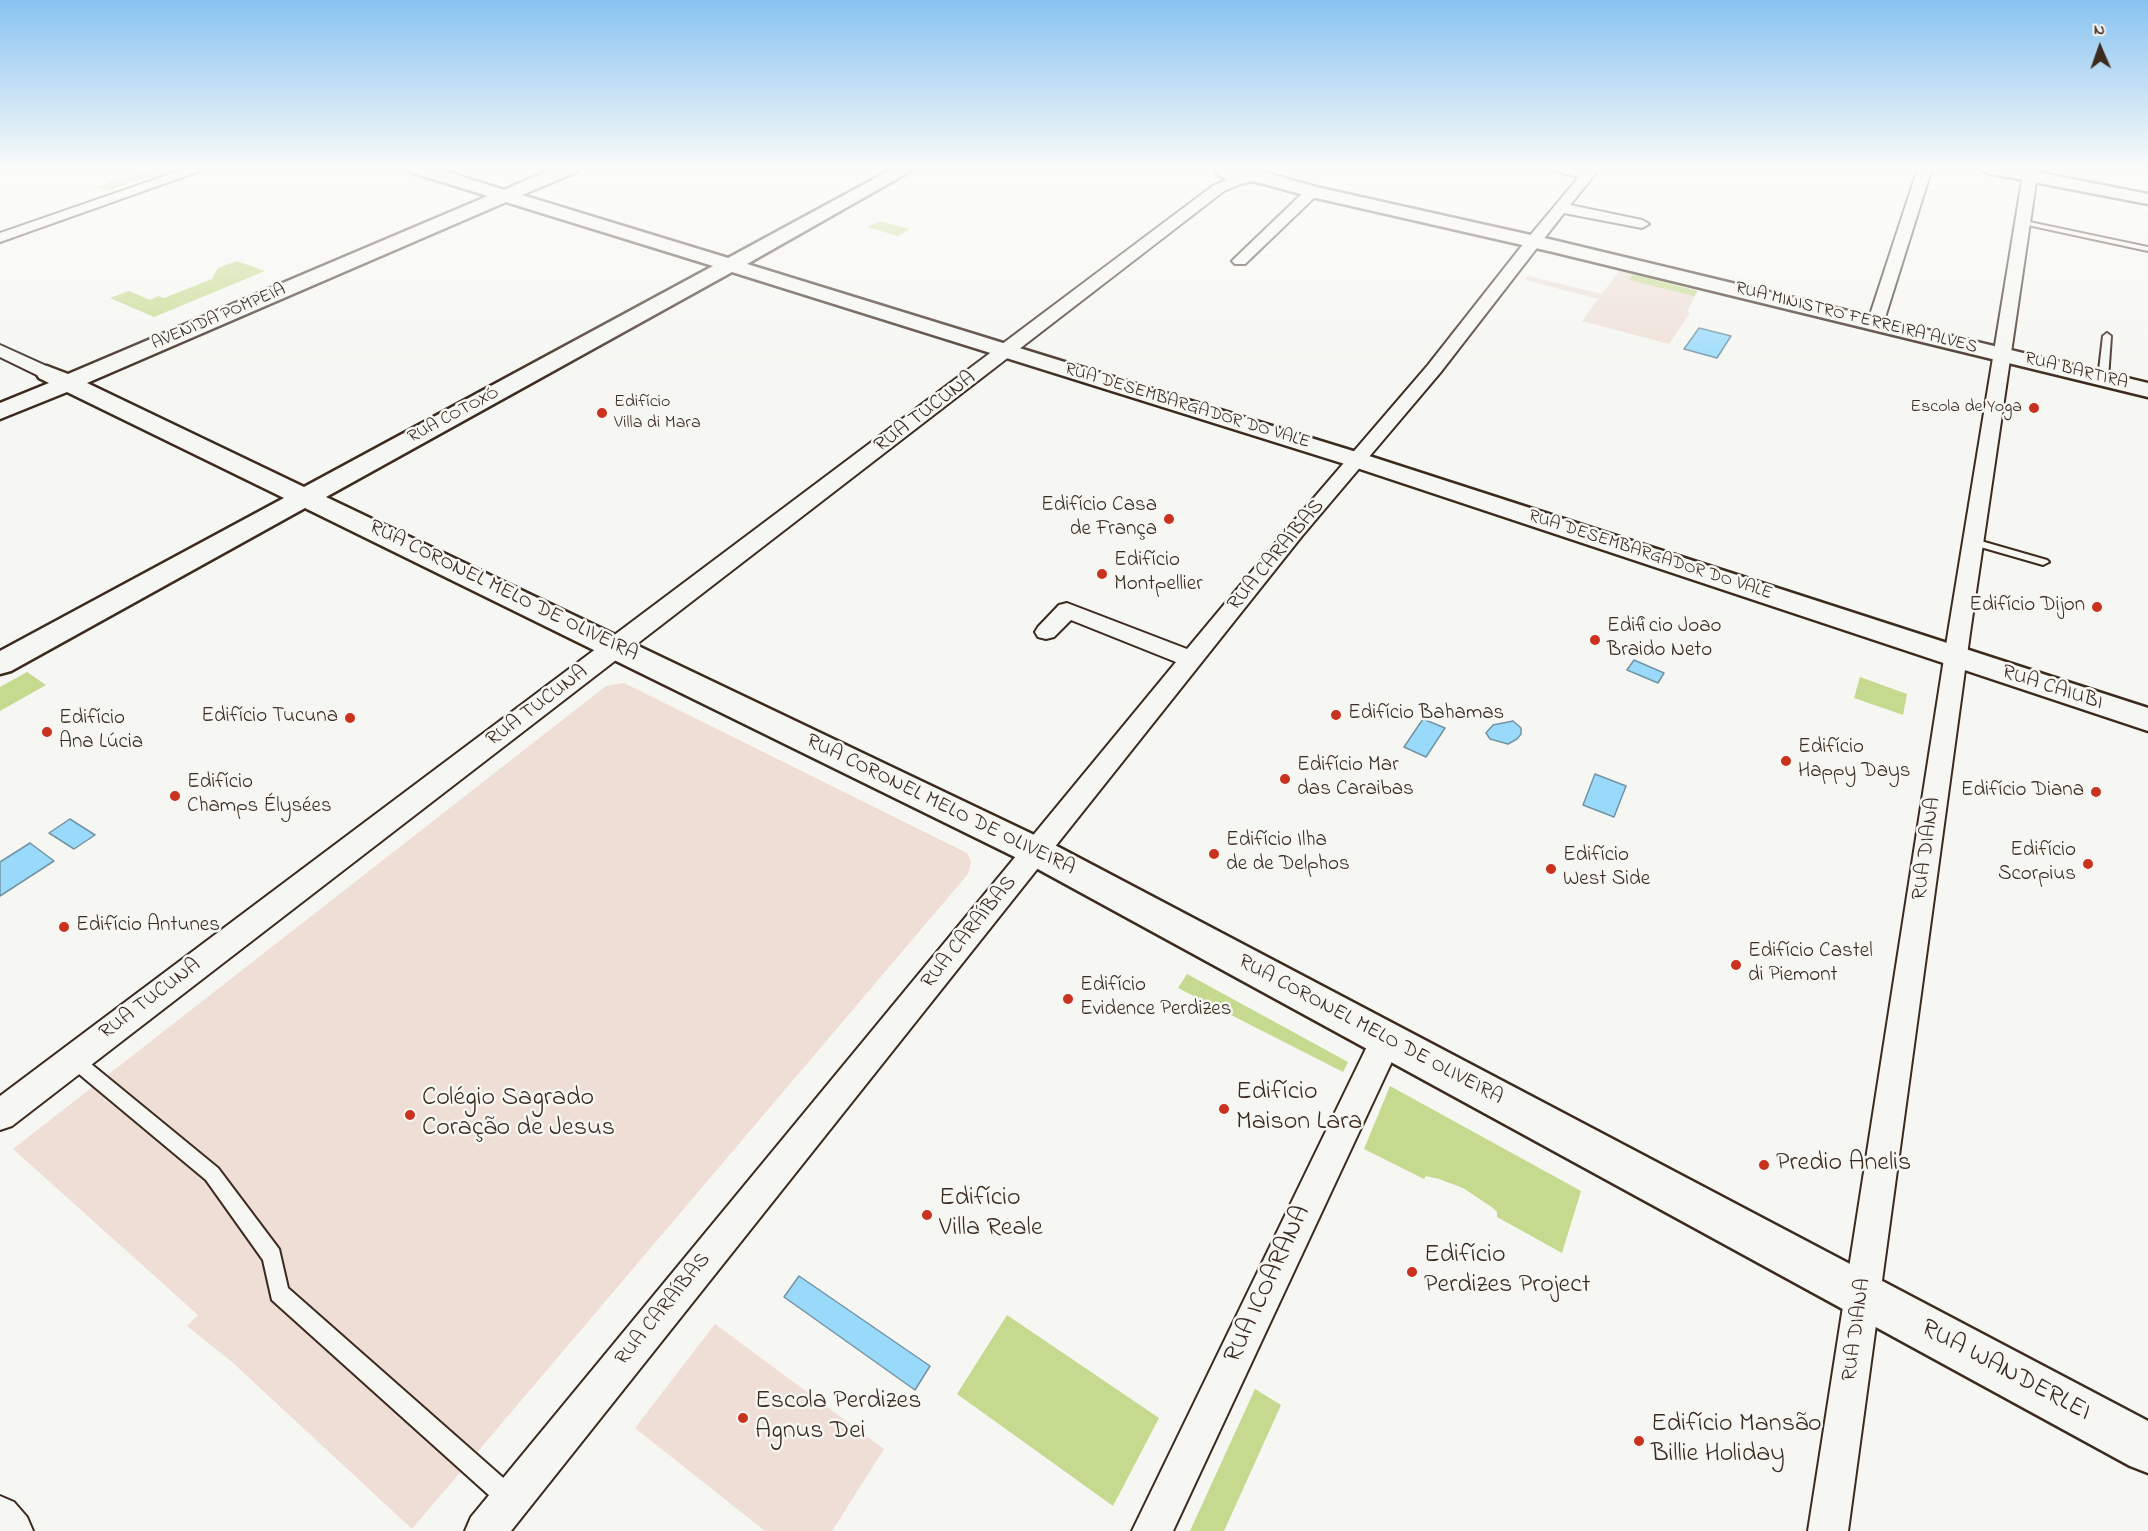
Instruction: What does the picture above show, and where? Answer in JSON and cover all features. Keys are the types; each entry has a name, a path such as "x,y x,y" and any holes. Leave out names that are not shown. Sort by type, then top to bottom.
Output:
{"street":[{"path":"0,412 58,378 385,239"},
{"name":"RUA DESEMBARGADOR DO VALE","path":"645,239 1357,460 1956,657"},
{"name":"RUA COTOXÓ","path":"0,664 778,239"},
{"name":"RUA TUCUNA","path":"0,1115 1008,351 1142,239"},
{"path":"1240,261 1262,239"},
{"name":"RUA MINISTRO FERREIRA ALVES","path":"1526,239 2003,355"},
{"path":"1875,324 1902,239"},
{"name":"RUA DIANA","path":"1828,1531 1956,657 2020,239"},
{"name":"RUA CARAÍBAS","path":"485,1531 1192,660 1434,369 1533,241"},
{"name":"RUA CORONEL MELO DE OLIVEIRA","path":"0,350 1037,852 1863,1295"},
{"name":"RUA BARTIRA","path":"2003,355 2148,390"},
{"path":"0,392 58,378"},
{"path":"1046,632 1066,610 1192,660"},
{"name":"RUA CAIUBI","path":"1956,657 2148,720"},
{"name":"RUA ICOARANA","path":"1152,1531 1386,1040"},
{"name":"RUA WANDERLEI","path":"1863,1295 2148,1448"},
{"path":"0,1516 13,1531"}],"lane":[{"path":"2104,239 2148,249"},
{"path":"2103,379 2108,336"},
{"path":"1974,542 2043,562"},
{"path":"73,1059 212,1174 272,1256 279,1293 511,1499"}],"shaded area":[{"path":"1619,271 1698,291 1687,311 1690,313 1669,344 1582,321 1598,299 1525,280 1528,276 1602,294"},
{"name":"Colégio Sagrado Coração de Jesus","path":"624,683 967,853 971,862 968,874 412,1529 232,1362 187,1326 198,1315 13,1149 606,686"},
{"name":"Escola Perdizes Agnus Dei","path":"715,1324 884,1449 832,1531 765,1531 635,1428"}],"green space":[{"path":"382,239 387,239 98,362 96,361"},
{"path":"237,261 265,271 154,317 110,298 129,291 150,300 158,296 164,298 212,279 218,268"},
{"path":"1633,274 1698,291 1694,296 1629,280"},
{"path":"27,672 46,685 0,711 0,687"},
{"path":"1860,677 1907,694 1903,715 1854,698"},
{"path":"1187,974 1348,1062 1343,1072 1178,988"},
{"path":"1390,1086 1581,1191 1562,1253 1497,1217 1497,1212 1493,1208 1463,1188 1426,1176 1424,1179 1364,1149"},
{"path":"1007,1315 1159,1418 1113,1506 957,1394"},
{"path":"1255,1389 1281,1405 1224,1531 1190,1531"}],"water":[{"path":"1699,328 1731,336 1717,358 1684,349"},
{"path":"1634,660 1664,673 1658,683 1627,670"},
{"path":"1423,719 1445,728 1426,757 1404,747"},
{"path":"1513,721 1521,728 1521,734 1508,744 1490,739 1486,733 1493,725"},
{"path":"1595,774 1626,786 1614,817 1583,805"},
{"path":"70,819 95,835 74,849 49,833"},
{"path":"30,843 54,861 0,896 0,862"},
{"path":"799,1276 930,1366 915,1390 784,1297"}],"place":[{"name":"Escola de Yoga","path":"2034,408"},
{"name":"Edifício Villa di Mara","path":"602,413"},
{"name":"Edifício Casa de França","path":"1169,519"},
{"name":"Edifício Montpellier","path":"1102,574"},
{"name":"Edifício Dijon","path":"2097,607"},
{"name":"Edificio Joao Braido Neto","path":"1595,640"},
{"name":"Edifício Bahamas","path":"1336,715"},
{"name":"Edifício Tucuna","path":"350,718"},
{"name":"Edifício Ana Lúcia","path":"47,732"},
{"name":"Edifício Happy Days","path":"1786,761"},
{"name":"Edifício Mar das Caraibas","path":"1285,779"},
{"name":"Edifício Diana","path":"2096,792"},
{"name":"Edifício Champs Élysées","path":"175,796"},
{"name":"Edifício Ilha de de Delphos","path":"1214,854"},
{"name":"Edifício Scorpius","path":"2088,864"},
{"name":"Edifício West Side","path":"1551,869"},
{"name":"Edifício Antunes","path":"64,927"},
{"name":"Edifício Castel di Piemont","path":"1736,965"},
{"name":"Edifício Evidence Perdizes","path":"1068,999"},
{"name":"Edifício Maison Lara","path":"1224,1109"},
{"name":"Colégio Sagrado Coração de Jesus","path":"410,1115"},
{"name":"Predio Anelis","path":"1764,1165"},
{"name":"Edifício Villa Reale","path":"927,1215"},
{"name":"Edifício Perdizes Project","path":"1412,1272"},
{"name":"Escola Perdizes Agnus Dei","path":"743,1418"},
{"name":"Edifício Mansão Billie Holiday","path":"1639,1441"}]}
